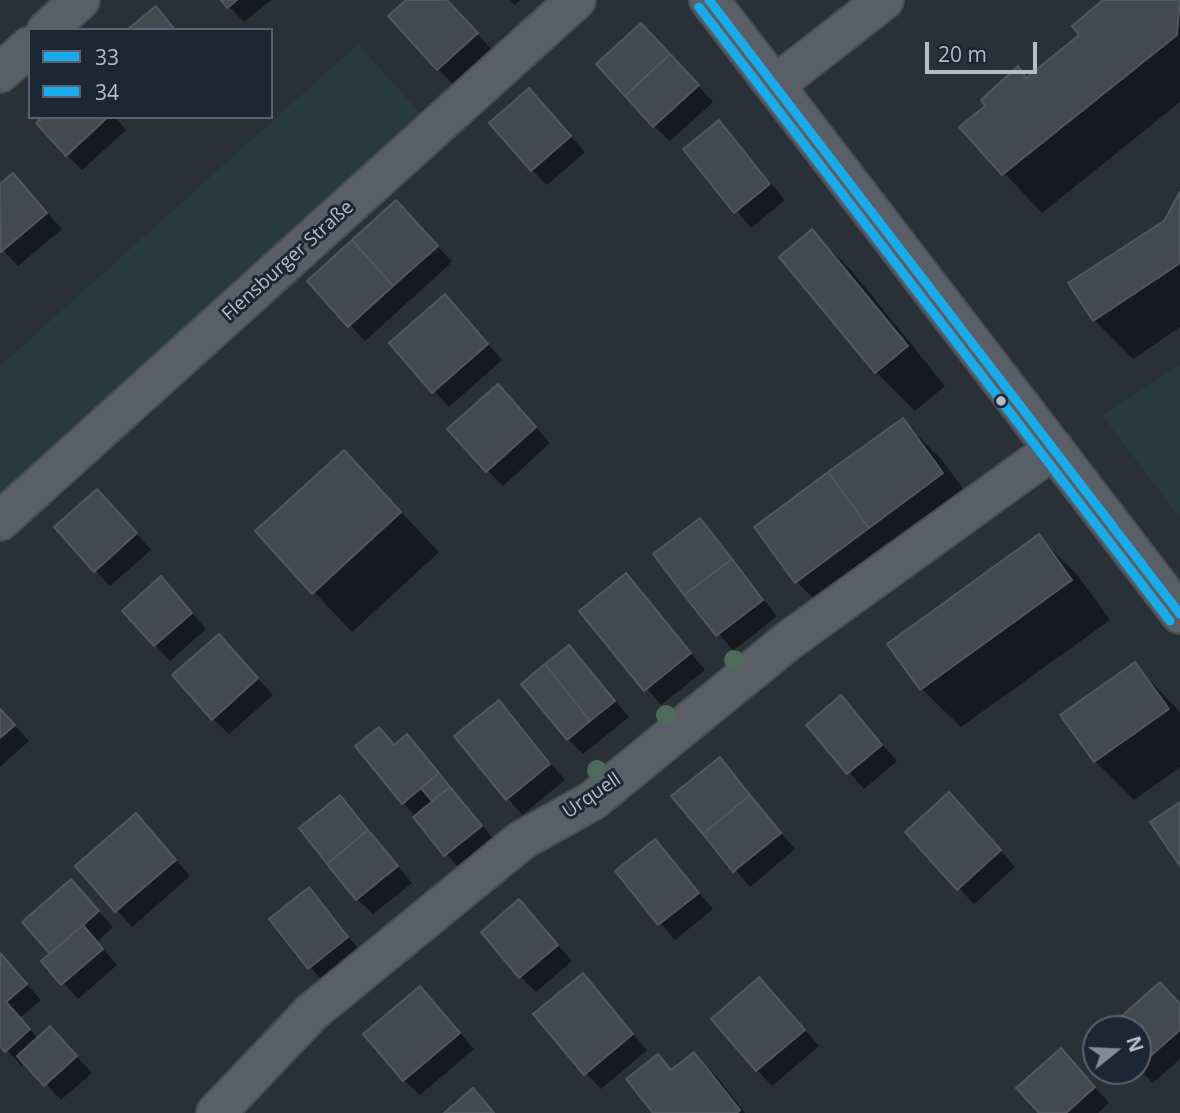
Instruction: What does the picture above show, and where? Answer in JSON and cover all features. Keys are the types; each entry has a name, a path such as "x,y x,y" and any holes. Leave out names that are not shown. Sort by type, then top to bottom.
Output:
{"street":[{"path":"49,28 80,0"},
{"name":"Flensburger Straße","path":"0,521 576,0"},
{"path":"709,0 1180,614"},
{"path":"775,85 884,0"},
{"path":"0,73 28,48"},
{"name":"Urquell","path":"216,1113 312,1012 522,840 592,801 788,641 1054,449"}],"green space":[{"path":"358,44 422,115 0,494 0,366"},
{"path":"1180,365 1180,518 1102,415"}],"building":[{"path":"221,0 237,0 227,8"},
{"path":"406,0 447,0 478,33 437,70 388,16"},
{"path":"1103,0 1180,0 1177,35 1002,175 959,127 985,106 981,100 1018,66 1026,78 1079,35 1072,26"},
{"path":"156,6 173,28 129,28"},
{"path":"641,23 670,54 625,96 596,64"},
{"path":"670,54 699,85 653,127 625,96"},
{"path":"529,88 571,136 531,171 489,123"},
{"path":"41,119 106,119 66,156 36,123"},
{"path":"719,120 770,184 734,213 683,149"},
{"path":"13,173 47,213 1,252 0,184"},
{"path":"1180,192 1180,263 1093,321 1068,283 1164,221"},
{"path":"396,200 438,246 393,286 352,240"},
{"path":"812,229 908,346 875,373 779,257"},
{"path":"352,240 393,286 348,327 307,281"},
{"path":"445,294 488,344 432,393 389,343"},
{"path":"498,384 536,427 486,472 447,429"},
{"path":"903,418 943,473 869,528 828,472"},
{"path":"344,450 401,512 312,594 255,531"},
{"path":"828,472 869,528 795,583 754,527"},
{"path":"97,489 137,533 94,572 54,527"},
{"path":"700,518 732,559 684,595 653,554"},
{"path":"1039,534 1072,580 920,690 887,644"},
{"path":"732,559 763,600 716,636 684,595"},
{"path":"626,573 691,653 644,691 579,611"},
{"path":"161,576 192,613 154,646 122,611"},
{"path":"219,634 258,678 212,720 172,675"},
{"path":"569,645 615,701 590,721 545,664"},
{"path":"1135,662 1169,709 1094,762 1060,715"},
{"path":"545,664 590,721 567,740 521,684"},
{"path":"841,695 882,745 847,774 806,725"},
{"path":"499,700 550,764 506,800 454,736"},
{"path":"0,709 15,725 0,738"},
{"path":"379,727 394,745 407,734 439,773 402,804 355,746"},
{"path":"720,757 750,795 703,834 671,796"},
{"path":"439,773 450,787 432,801 421,788"},
{"path":"450,787 482,826 444,856 413,817"},
{"path":"949,792 1001,850 957,890 905,832"},
{"path":"340,795 368,830 327,864 299,828"},
{"path":"750,795 781,833 733,872 703,834"},
{"path":"1180,802 1180,866 1150,822"},
{"path":"136,813 176,860 115,912 75,866"},
{"path":"368,830 398,866 356,900 327,864"},
{"path":"655,839 699,893 658,925 615,871"},
{"path":"71,879 99,911 50,954 22,922"},
{"path":"309,887 348,937 308,969 269,919"},
{"path":"519,899 558,945 519,978 481,932"},
{"path":"83,925 103,949 61,985 41,961"},
{"path":"0,953 27,984 6,1002 30,1029 5,1052 0,1046"},
{"path":"583,973 633,1034 584,1075 533,1014"},
{"path":"759,977 805,1030 756,1071 711,1019"},
{"path":"1160,982 1180,1004 1180,1030 1152,1055 1152,1015 1123,1015"},
{"path":"420,986 460,1033 403,1081 363,1034"},
{"path":"50,1026 77,1056 44,1086 17,1056"},
{"path":"1061,1048 1082,1072 1082,1085 1095,1087 1066,1113 1039,1113 1016,1088"},
{"path":"694,1052 740,1110 737,1113 653,1113 626,1079 658,1054 671,1070"},
{"path":"473,1088 494,1113 444,1113"}],"transit line":[{"name":"33","path":"709,0 1180,614"},
{"name":"34","path":"699,7 1170,621"}]}
